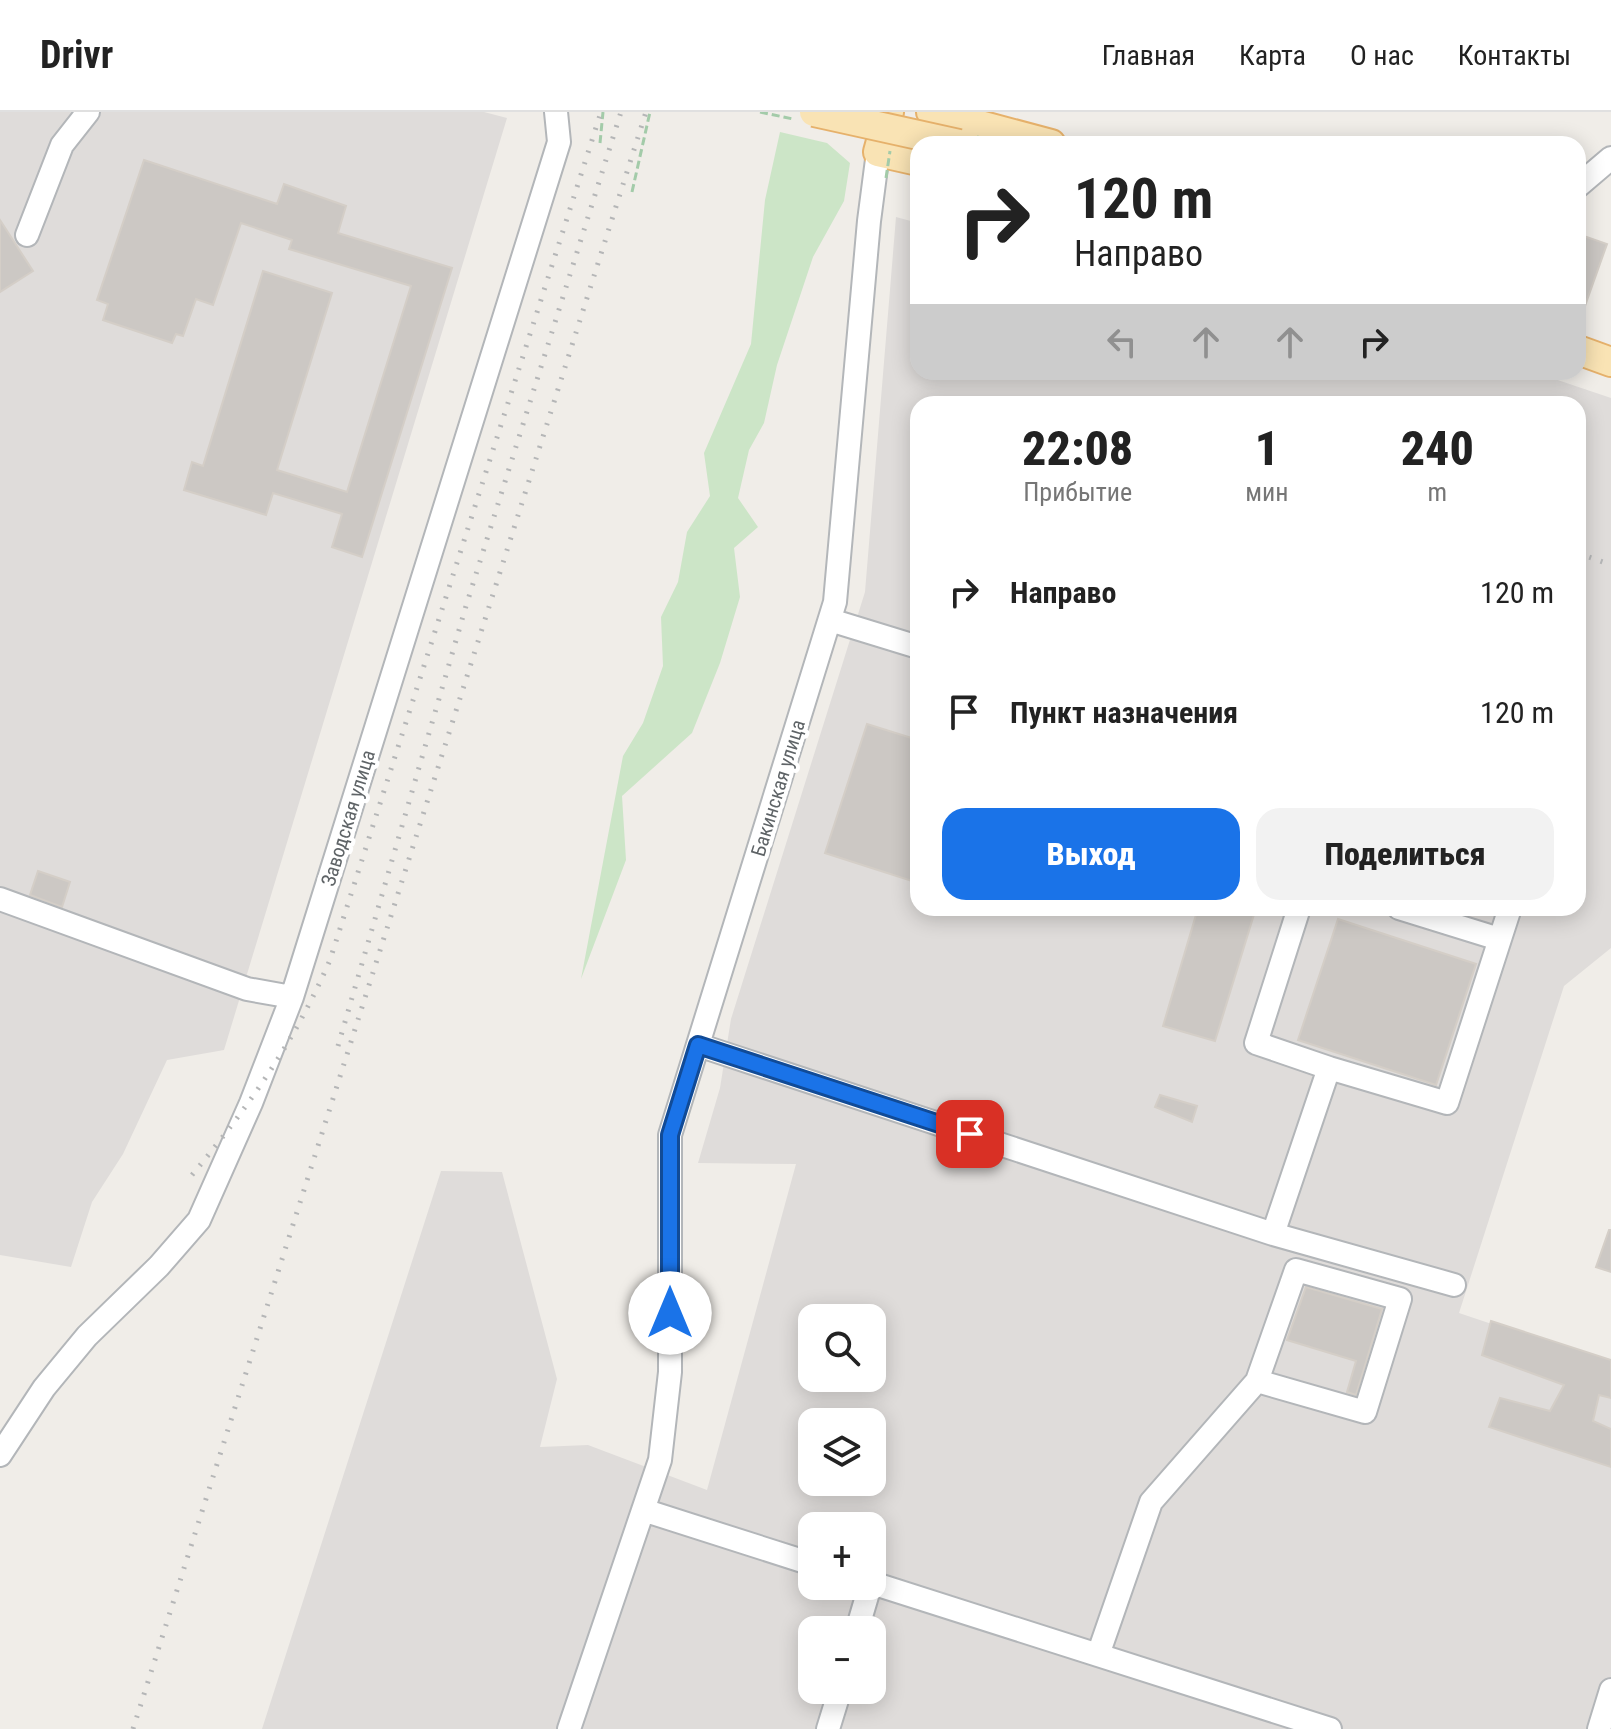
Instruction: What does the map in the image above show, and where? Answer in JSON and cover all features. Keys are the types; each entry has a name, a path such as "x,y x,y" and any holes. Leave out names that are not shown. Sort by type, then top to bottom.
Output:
{"main road":[{"path":"814,112 923,136"},
{"path":"906,112 931,136"},
{"path":"931,112 1021,136"},
{"path":"886,145 910,157"},
{"path":"1586,353 1611,362"}],"street":[{"path":"27,235 62,145 88,112"},
{"name":"Заводская улица","path":"0,1455 44,1388 87,1336 159,1266 199,1220 251,1103 292,997 559,142 556,112"},
{"name":"Бакинская улица","path":"569,1729 660,1460 670,1372 670,1135 835,602 867,236 886,145"},
{"path":"1586,179 1611,158"},
{"path":"830,620 910,645"},
{"path":"0,899 247,989 292,997"},
{"path":"1296,916 1256,1043 1447,1103 1507,916"},
{"path":"1425,916 1499,939"},
{"path":"698,1045 1273,1234 1454,1285"},
{"path":"1273,1234 1329,1068"},
{"path":"1098,1655 1151,1502 1257,1381 1296,1270 1400,1299 1365,1412 1257,1381"},
{"path":"643,1510 798,1560"},
{"path":"886,1589 1330,1729"},
{"path":"1599,1729 1611,1690"},
{"path":"828,1729 836,1704"}],"path":[{"path":"600,143 603,112"},
{"path":"632,192 650,112"}],"shaded area":[{"path":"0,112 484,112 507,118 224,1050 167,1060 123,1154 92,1202 71,1267 0,1255"},
{"path":"896,217 910,221 910,380 1558,380 1611,398 1611,948 1564,986 1459,1313 1611,1364 1611,1729 262,1729 441,1171 502,1172 557,1379 540,1447 588,1445 707,1490 796,1164 698,1163 720,1088 731,1019 865,592"}],"green space":[{"path":"780,132 827,143 850,163 844,201 813,257 777,365 764,423 749,450 738,498 758,527 734,548 740,597 720,663 692,733 622,796 626,860 581,979 623,756 643,723 663,666 661,617 678,582 687,532 710,496 704,453 751,344 765,200"}],"building":[{"path":"144,160 277,204 284,184 346,206 338,233 452,268 362,557 332,547 342,514 273,493 266,515 184,490 192,462 203,466 263,271 332,293 277,470 347,492 411,286 289,249 292,240 241,223 213,305 196,299 183,336 176,334 172,343 103,320 108,304 97,300"},
{"path":"0,220 33,271 0,292"},
{"path":"1586,237 1607,244 1586,303"},
{"path":"867,724 910,737 910,880 825,853"},
{"path":"38,871 70,882 62,907 30,895"},
{"path":"1196,916 1254,916 1215,1041 1163,1026"},
{"path":"1338,919 1476,964 1436,1085 1298,1040"},
{"path":"1160,1095 1197,1106 1192,1122 1155,1107"},
{"path":"1611,1230 1611,1272 1596,1267"},
{"path":"1306,1287 1382,1309 1356,1395 1347,1392 1356,1361 1287,1340"},
{"path":"1491,1321 1611,1360 1611,1398 1599,1395 1593,1421 1611,1429 1611,1467 1489,1427 1500,1398 1550,1411 1564,1385 1482,1355"}],"railway":[{"path":"192,1175 269,1073 301,1019 330,960 601,112"},
{"path":"338,1046 466,606 621,112"},
{"path":"133,1729 646,112"},
{"path":"1586,556 1611,565"}],"route":[{"path":"670,1313 670,1135 698,1045 970,1134"}]}
